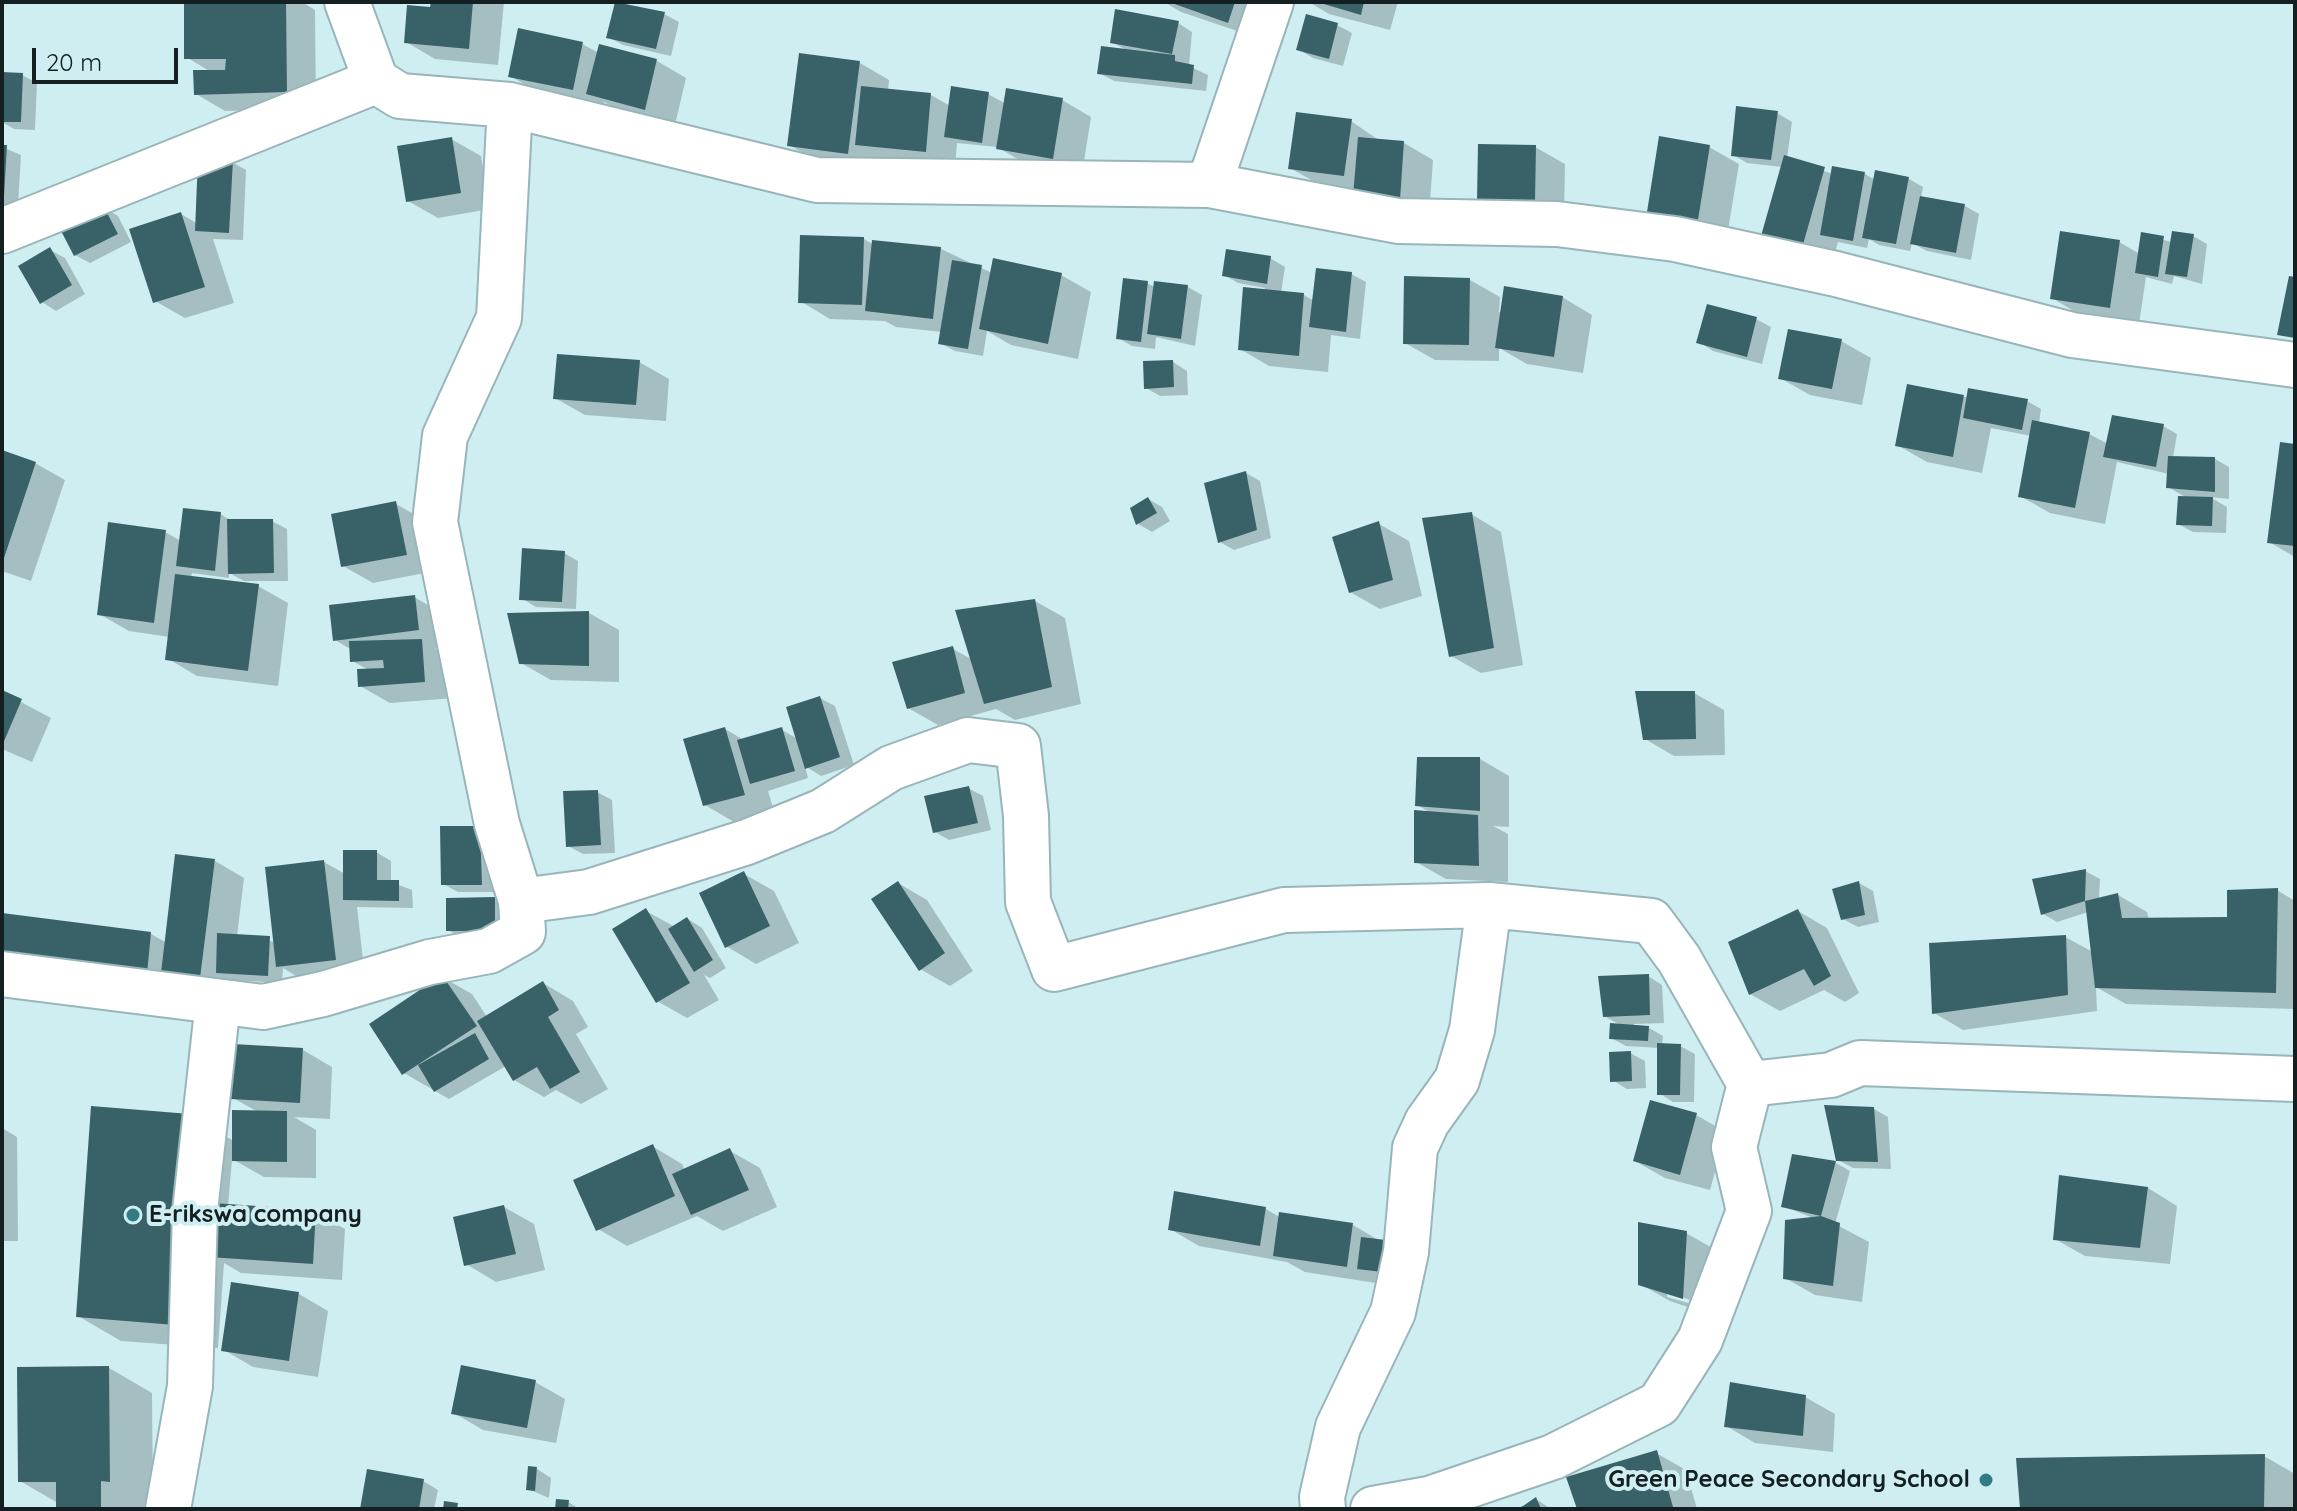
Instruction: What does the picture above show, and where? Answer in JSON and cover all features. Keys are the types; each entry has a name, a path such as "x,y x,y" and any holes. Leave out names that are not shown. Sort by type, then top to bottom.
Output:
{"street":[{"path":"347,2 376,81 400,96 510,105 817,180 1209,185 1398,221 1557,224 1675,239 1836,274 2072,335 2295,365"},
{"path":"1209,185 1271,2"},
{"path":"2,231 376,81"},
{"path":"2,974 263,1007 335,991 430,962 489,951 523,932 521,901 497,824 435,522 445,436 499,318 510,105"},
{"path":"521,901 589,892 747,842 823,811 891,768 968,740 1018,746 1026,816 1028,902 1054,969 1284,910 1489,905 1651,921 1679,959 1750,1084 1734,1147 1749,1211 1700,1340 1659,1404 1553,1457 1429,1499 1373,1509"},
{"path":"1323,1509 1322,1497 1338,1427 1393,1312 1406,1252 1415,1148 1427,1122 1457,1080 1472,1030 1489,905"},
{"path":"168,1509 190,1386 195,1211 218,1002"},
{"path":"1750,1084 1831,1075 1860,1063 2295,1079"}],"building":[{"path":"184,2 286,2 287,92 194,95 193,70 225,70 226,59 184,59"},
{"path":"431,2 473,2 469,49 404,43 407,5 430,7"},
{"path":"615,2 665,12 656,49 606,38"},
{"path":"1169,2 1235,2 1228,23"},
{"path":"1317,2 1364,2 1361,15"},
{"path":"1115,9 1179,21 1172,54 1110,43"},
{"path":"1306,14 1338,23 1329,59 1296,50"},
{"path":"518,28 583,42 573,90 508,77"},
{"path":"599,44 657,59 645,110 586,94"},
{"path":"1101,46 1175,55 1175,61 1194,65 1192,84 1097,74"},
{"path":"799,53 860,61 848,154 787,146"},
{"path":"2,72 23,73 21,122 2,122"},
{"path":"861,86 931,93 926,152 855,145"},
{"path":"951,86 989,92 982,143 944,137"},
{"path":"1006,88 1063,98 1053,159 996,149"},
{"path":"1736,106 1778,111 1771,160 1731,156"},
{"path":"1296,112 1352,119 1344,176 1288,169"},
{"path":"1659,136 1710,145 1698,220 1647,212"},
{"path":"452,137 461,193 406,202 397,146"},
{"path":"1358,137 1404,141 1400,200 1353,196"},
{"path":"1478,144 1536,145 1535,201 1477,200"},
{"path":"2,145 7,145 4,196 2,196"},
{"path":"1784,155 1825,167 1802,248 1761,236"},
{"path":"198,158 233,160 229,233 195,231"},
{"path":"1832,166 1865,172 1853,241 1820,235"},
{"path":"1875,170 1909,177 1896,244 1862,238"},
{"path":"1920,196 1965,204 1956,253 1910,244"},
{"path":"103,205 118,234 74,256 59,227"},
{"path":"181,212 205,287 153,303 129,229"},
{"path":"2060,231 2120,240 2110,308 2050,299"},
{"path":"2172,231 2194,234 2187,277 2165,274"},
{"path":"2141,232 2164,236 2158,277 2135,273"},
{"path":"800,235 864,237 862,305 798,303"},
{"path":"872,240 941,247 933,319 865,311"},
{"path":"50,247 72,285 40,304 18,266"},
{"path":"1226,249 1271,256 1267,284 1222,276"},
{"path":"993,258 1062,273 1048,344 979,329"},
{"path":"952,260 982,265 968,349 938,344"},
{"path":"1316,268 1352,272 1346,332 1309,327"},
{"path":"1404,276 1470,278 1469,345 1403,344"},
{"path":"2289,276 2295,277 2295,338 2277,335"},
{"path":"1123,278 1148,281 1141,342 1116,339"},
{"path":"1154,281 1188,285 1181,339 1147,334"},
{"path":"1504,286 1563,296 1554,357 1495,348"},
{"path":"1243,287 1304,293 1299,356 1238,350"},
{"path":"1707,304 1757,317 1747,357 1696,343"},
{"path":"1788,329 1842,339 1832,389 1778,379"},
{"path":"557,354 640,360 636,405 553,399"},
{"path":"1173,360 1174,387 1144,389 1143,361"},
{"path":"1907,384 1964,395 1953,457 1895,446"},
{"path":"1968,388 2028,399 2022,430 1963,418"},
{"path":"2112,415 2164,424 2156,467 2103,457"},
{"path":"2032,420 2090,432 2075,508 2018,497"},
{"path":"2280,442 2295,444 2295,546 2267,543"},
{"path":"2,450 36,462 3,561 2,561"},
{"path":"2168,456 2215,457 2215,492 2166,488"},
{"path":"1246,471 1257,530 1218,543 1204,483"},
{"path":"2178,496 2213,497 2212,526 2176,525"},
{"path":"1148,497 1157,513 1136,525 1130,508"},
{"path":"396,501 407,555 341,567 331,514"},
{"path":"183,508 221,512 215,571 176,566"},
{"path":"1472,512 1494,648 1449,657 1422,518"},
{"path":"227,519 273,519 274,573 228,574"},
{"path":"1379,521 1393,580 1349,593 1332,537"},
{"path":"108,522 166,530 154,623 97,615"},
{"path":"522,548 565,551 562,602 519,600"},
{"path":"175,574 259,584 248,671 165,660"},
{"path":"415,595 419,630 333,641 329,605"},
{"path":"1035,599 1052,687 984,704 955,610"},
{"path":"589,611 589,666 519,664 507,613"},
{"path":"422,639 425,682 358,687 357,669 384,668 383,660 350,662 349,641"},
{"path":"953,646 965,693 907,709 892,662"},
{"path":"2,690 22,699 2,746"},
{"path":"1635,691 1695,691 1696,739 1643,740"},
{"path":"820,696 840,757 805,769 786,707"},
{"path":"725,727 745,795 703,806 683,739"},
{"path":"782,727 795,771 750,784 737,740"},
{"path":"1417,757 1480,757 1480,811 1415,806"},
{"path":"969,786 978,823 933,833 924,796"},
{"path":"598,790 601,845 566,847 563,791"},
{"path":"1414,810 1478,815 1479,866 1414,863"},
{"path":"440,826 480,826 482,885 441,885"},
{"path":"343,850 377,850 377,880 399,880 399,901 343,900"},
{"path":"175,854 215,859 200,978 161,973"},
{"path":"324,860 336,960 276,967 265,867"},
{"path":"2086,869 2085,901 2041,915 2032,879"},
{"path":"744,871 770,926 725,948 699,893"},
{"path":"898,881 945,953 919,971 871,899"},
{"path":"1859,881 1865,915 1841,920 1832,889"},
{"path":"2278,888 2276,993 2095,988 2085,901 2118,893 2122,918 2227,917 2227,890"},
{"path":"495,897 495,931 446,931 446,898"},
{"path":"646,908 690,983 656,1003 612,929"},
{"path":"1798,909 1831,976 1814,986 1804,969 1749,995 1728,942"},
{"path":"2,913 151,932 147,974 2,956"},
{"path":"687,917 713,960 694,972 668,929"},
{"path":"217,933 270,936 268,976 216,973"},
{"path":"2066,935 2068,995 1932,1014 1929,943"},
{"path":"1649,974 1650,1015 1603,1017 1598,976"},
{"path":"442,975 477,1026 402,1075 369,1024"},
{"path":"543,981 559,1010 548,1017 580,1072 550,1089 537,1067 513,1081 477,1021"},
{"path":"1610,1023 1649,1026 1648,1041 1609,1039"},
{"path":"475,1033 489,1059 434,1092 418,1065"},
{"path":"1657,1043 1681,1044 1680,1095 1657,1095"},
{"path":"233,1044 303,1048 300,1103 231,1099"},
{"path":"1631,1051 1632,1081 1610,1082 1609,1052"},
{"path":"1650,1100 1697,1113 1680,1175 1633,1161"},
{"path":"1824,1105 1874,1107 1878,1162 1836,1161"},
{"name":"E-rikswa company","path":"91,1106 190,1114 175,1325 76,1317"},
{"path":"232,1110 287,1111 287,1162 232,1161"},
{"path":"653,1144 675,1196 596,1231 573,1180"},
{"path":"730,1148 749,1190 691,1215 672,1174"},
{"path":"1792,1154 1836,1161 1821,1216 1781,1207"},
{"path":"2059,1175 2148,1187 2140,1248 2053,1240"},
{"path":"1174,1191 1266,1207 1260,1246 1168,1230"},
{"path":"213,1203 316,1210 313,1264 209,1257"},
{"path":"504,1205 516,1254 464,1266 453,1217"},
{"path":"1279,1212 1353,1223 1347,1267 1273,1256"},
{"path":"1821,1216 1840,1223 1833,1286 1783,1279 1785,1220"},
{"path":"1638,1222 1687,1231 1683,1299 1638,1285"},
{"path":"1361,1237 1386,1240 1382,1272 1357,1269"},
{"path":"231,1282 299,1292 289,1361 221,1351"},
{"path":"461,1365 536,1380 527,1428 451,1414"},
{"path":"109,1366 110,1482 101,1481 101,1509 56,1509 56,1482 18,1482 17,1367"},
{"path":"1730,1382 1806,1395 1803,1436 1724,1427"},
{"path":"1657,1450 1673,1507 1577,1509 1566,1477"},
{"path":"2265,1454 2264,1509 2020,1509 2016,1458"},
{"path":"528,1466 537,1467 535,1491 526,1490"},
{"path":"367,1469 424,1479 419,1509 360,1509"},
{"path":"1536,1497 1541,1509 1516,1509 1523,1506"},
{"path":"556,1499 569,1500 568,1509 555,1509"},
{"path":"444,1501 458,1503 457,1509 443,1509"}],"place":[{"name":"E-rikswa company","path":"133,1215"},
{"name":"Green Peace Secondary School","path":"1986,1480"}]}
